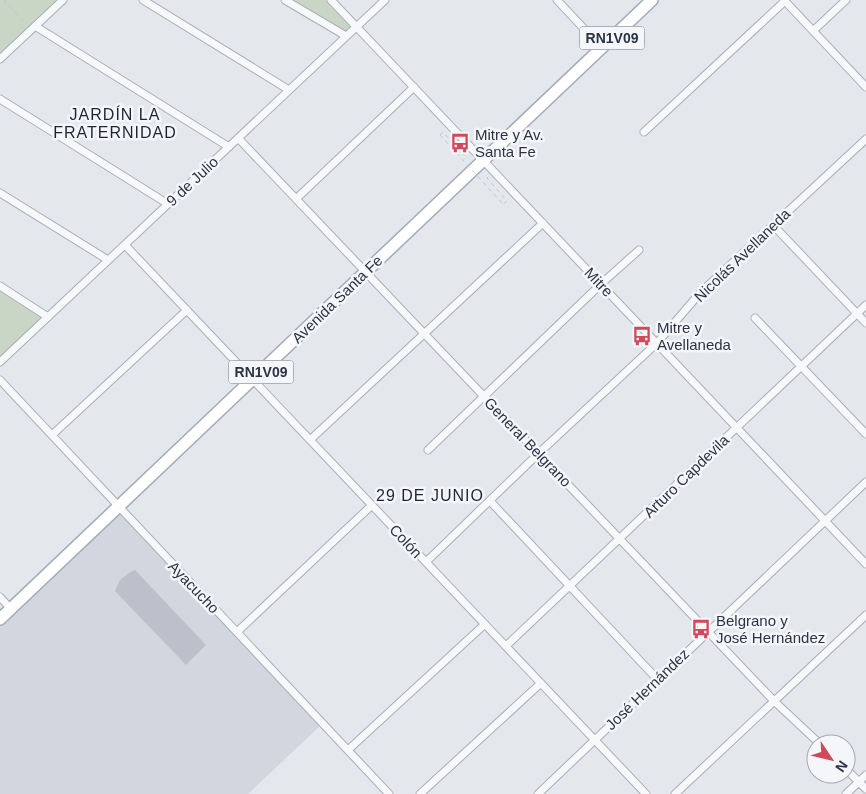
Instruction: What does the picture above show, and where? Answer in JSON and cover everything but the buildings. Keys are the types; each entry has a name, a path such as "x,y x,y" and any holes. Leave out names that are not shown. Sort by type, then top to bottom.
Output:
{"main road":[{"name":"Avenida Santa Fe","path":"0,619 652,0"}],"street":[{"path":"0,59 63,0"},
{"path":"143,0 289,90"},
{"path":"285,0 346,36"},
{"name":"Mitre","path":"331,0 866,564"},
{"name":"9 de Julio","path":"0,362 384,0"},
{"path":"557,0 602,48"},
{"path":"813,31 846,0"},
{"path":"644,132 784,1 866,87"},
{"path":"33,28 229,147"},
{"path":"296,199 414,87"},
{"path":"0,99 168,204"},
{"name":"General Belgrano","path":"238,138 774,701 809,734"},
{"name":"Nicolás Avellaneda","path":"426,562 657,343 700,293 866,139"},
{"path":"0,193 108,260"},
{"path":"310,440 542,223"},
{"path":"773,225 866,323"},
{"name":"Colón","path":"125,244 646,794"},
{"path":"428,450 639,250"},
{"path":"0,286 48,317"},
{"name":"Arturo Capdevila","path":"506,646 866,305"},
{"path":"52,435 187,310"},
{"path":"755,318 866,434"},
{"name":"Ayacucho","path":"0,380 389,794"},
{"name":"José Hernández","path":"538,794 866,482"},
{"path":"490,501 657,679"},
{"path":"237,632 372,505"},
{"path":"0,597 11,609"},
{"path":"674,794 866,614"},
{"path":"348,750 485,624"},
{"path":"420,794 541,683"},
{"path":"846,794 866,775"},
{"path":"856,779 866,789"}],"path":[{"path":"4,0 33,28"},
{"path":"471,148 465,156 443,132 440,135 503,204 507,200 487,178 494,172"}],"shaded area":[{"path":"118,507 323,723 248,794 0,794 0,619"}],"green space":[{"path":"0,0 63,0 0,59"},
{"path":"285,0 331,0 356,27 346,36"},
{"path":"0,286 48,317 0,362"}],"place":[{"name":"Mitre y Av. Santa Fe","path":"460,143"},
{"name":"Mitre y Avellaneda","path":"642,336"},
{"name":"Belgrano y José Hernández","path":"701,629"}],"district":[{"name":"JARDÍN LA FRATERNIDAD","path":"115,123"},
{"name":"29 DE JUNIO","path":"430,495"}]}
